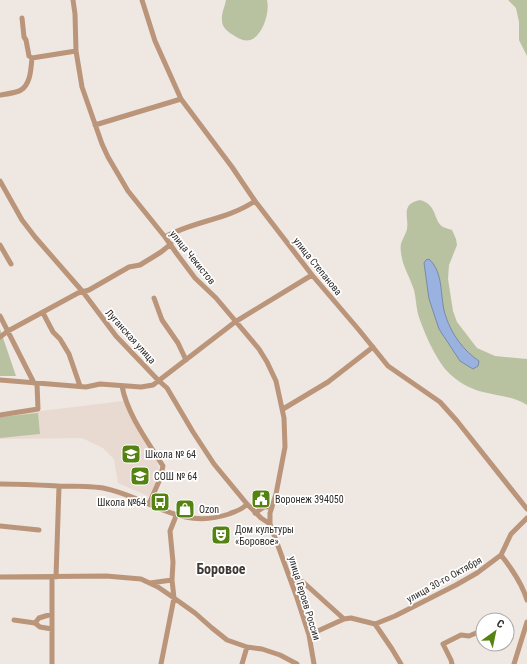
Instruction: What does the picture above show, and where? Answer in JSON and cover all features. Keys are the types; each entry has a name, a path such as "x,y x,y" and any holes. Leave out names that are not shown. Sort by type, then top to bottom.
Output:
{"street":[{"name":"улица Чекистов","path":"73,0 76,51 82,87 108,157 128,191 165,236 195,278 216,298 259,349 276,381 283,409 285,447 272,507 270,524"},
{"name":"улица Степанова","path":"142,0 155,41 181,100 232,167 255,201 312,275 373,346 388,366 440,402 457,421 527,509"},
{"path":"0,95 21,90 31,74 32,58 29,56 24,37 22,18"},
{"path":"32,58 76,51"},
{"path":"95,125 181,100"},
{"name":"Луганская улица","path":"0,181 27,225 83,292 116,336 167,388 214,464 247,504"},
{"path":"165,236 175,231 232,214 255,201"},
{"path":"0,337 78,293 83,292 129,267 140,265 161,252 170,244"},
{"path":"0,245 11,264"},
{"path":"0,380 86,387 100,384 140,387 153,385 235,322 312,275"},
{"path":"154,298 162,320 178,343 186,360"},
{"path":"43,313 53,332 60,339 69,354 80,386"},
{"path":"0,316 35,383 38,409 0,414"},
{"path":"283,409 328,382 373,346"},
{"path":"122,386 124,400 163,466 160,479 149,504"},
{"path":"0,484 103,488 127,494 176,516 197,519 221,516 242,509 247,504 255,513 270,524"},
{"path":"52,664 52,614 59,486"},
{"path":"255,513 264,507 272,507"},
{"path":"161,664 174,598 170,531 176,516"},
{"path":"527,518 511,534 501,555 516,576 525,592 527,600"},
{"name":"улица Героев России","path":"270,524 291,579 309,635 314,664"},
{"path":"0,526 39,530"},
{"name":"улица 30-го Октября","path":"375,624 395,616 456,585 477,573 501,555"},
{"path":"0,577 106,576 141,579 174,598 195,613 227,640 247,647 262,649 280,655 297,664"},
{"path":"291,579 303,582 344,619"},
{"path":"150,583 172,580"},
{"path":"334,609 337,615 337,622"},
{"path":"35,623 39,618 52,614"},
{"path":"309,635 344,619 350,618 375,624 401,664"},
{"path":"14,620 35,623 40,627 52,629"},
{"path":"514,664 527,622"},
{"path":"452,664 443,644 461,635 469,636 475,633"},
{"path":"520,646 527,646"},
{"path":"242,664 247,647"}],"shaded area":[{"name":"Школа № 64","path":"123,401 156,459 160,472 150,497 118,483 114,459 103,448 82,438 0,439 0,416"}],"green space":[{"path":"226,0 267,0 268,5 266,17 262,29 255,38 250,40 242,40 224,28 222,18"},
{"path":"508,0 527,0 527,56 519,40 519,22 516,8"},
{"path":"420,200 430,205 440,224 443,227 452,230 456,239 457,245 449,265 448,279 453,311 457,322 477,348 495,356 527,359 527,405 516,400 478,391 455,378 447,371 426,336 418,314 414,290 403,262 401,248 401,242 407,229 408,208 414,202"},
{"path":"0,329 16,376 0,376"},
{"path":"38,413 40,434 0,438 0,417"}],"water":[{"path":"429,259 434,265 440,279 444,310 452,330 464,347 479,361 478,366 473,369 460,361 439,329 429,299 424,263"}],"place":[{"name":"Школа № 64","path":"131,454"},
{"name":"СОШ № 64","path":"140,476"},
{"name":"Воронеж 394050","path":"261,499"},
{"name":"Школа №64","path":"160,502"},
{"name":"Ozon","path":"185,509"},
{"name":"Дом культуры «Боровое»","path":"221,535"}],"district":[{"name":"Боровое","path":"221,569"}]}
